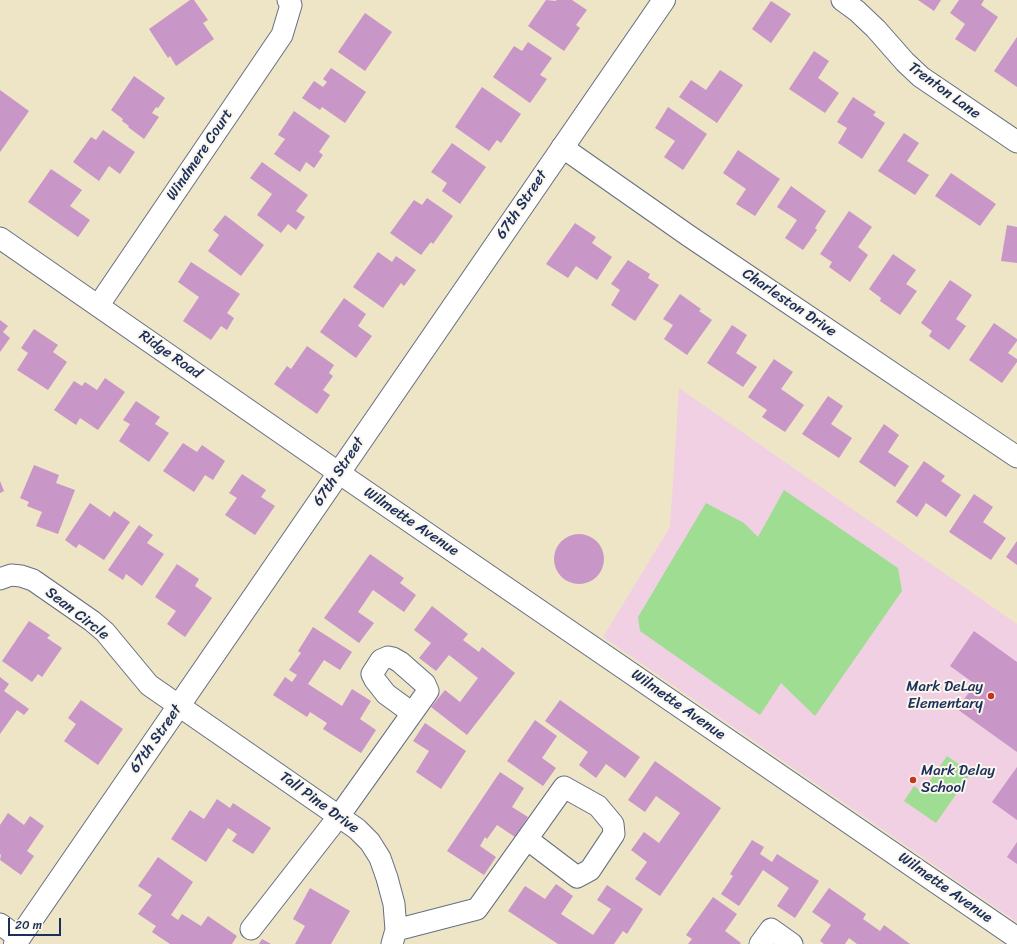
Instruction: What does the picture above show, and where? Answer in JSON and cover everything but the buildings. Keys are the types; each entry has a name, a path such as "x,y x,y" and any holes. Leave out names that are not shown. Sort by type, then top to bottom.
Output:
{"street":[{"name":"Windmere Court","path":"98,306 282,35 291,5 288,0"},
{"name":"67th Street","path":"17,941 664,0"},
{"name":"Trenton Lane","path":"842,0 857,11 876,29 905,62 922,77 1017,142"},
{"name":"Charleston Drive","path":"562,147 695,240 1017,457"},
{"name":"Ridge Road","path":"0,238 339,473"},
{"name":"Wilmette Avenue","path":"339,473 1017,938"},
{"name":"Sean Circle","path":"0,579 12,575 33,580 92,621 105,632 149,685 179,706"},
{"name":"Tall Pine Drive","path":"179,706 340,816 357,829 370,842 380,858 394,904 394,937"},
{"path":"251,928 340,816 412,713"},
{"path":"394,937 477,909 527,839"},
{"path":"0,924 17,941"},
{"path":"760,944 771,929 792,944"}],"shaded area":[{"name":"Mark Delay School","path":"679,388 1017,624 1017,922 603,637 670,527"}],"green space":[{"path":"784,490 898,568 902,591 815,716 781,683 760,715 640,631 638,617 706,503 744,523 758,537"},
{"path":"947,756 971,773 936,823 904,801 914,786 922,792"}],"place":[{"name":"Mark DeLay Elementary","path":"991,696"},
{"name":"Mark Delay School","path":"913,780"}]}
